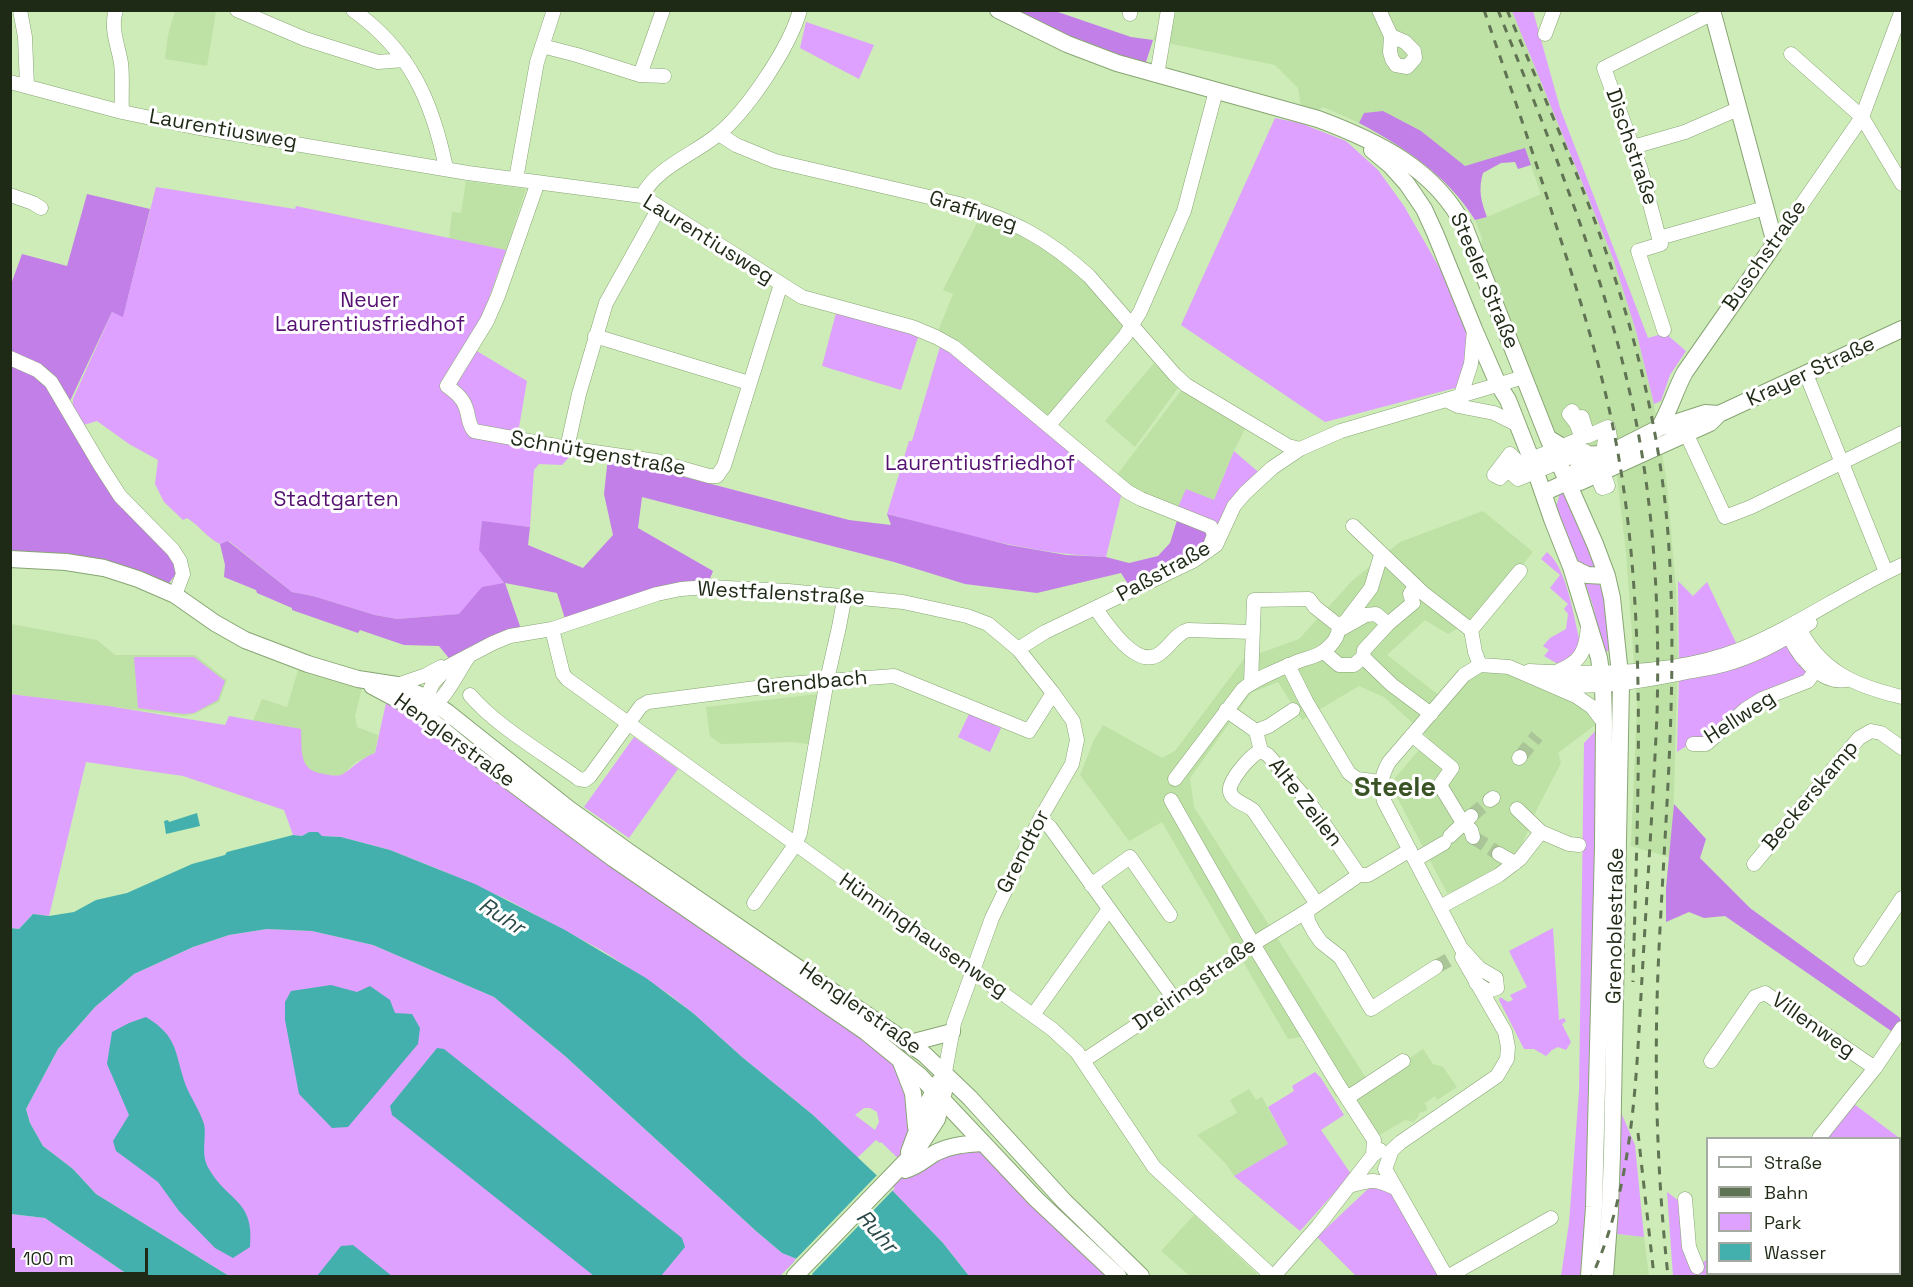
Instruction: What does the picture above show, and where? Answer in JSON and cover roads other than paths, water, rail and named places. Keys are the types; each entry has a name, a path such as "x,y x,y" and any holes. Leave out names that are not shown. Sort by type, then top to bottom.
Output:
{"main road":[{"name":"Steeler Straße","path":"998,10 1067,44 1117,63 1318,119 1386,149 1414,166 1440,190 1456,210 1567,482"},
{"path":"1713,12 1773,236 1773,246"},
{"name":"Steeler Straße","path":"1343,130 1390,165 1407,184 1424,209 1474,329 1502,383 1543,493"},
{"name":"Buschstraße","path":"1679,427 1673,398 1676,388 1773,246"},
{"path":"1460,295 1478,314 1502,383"},
{"name":"Krayer Straße","path":"1567,482 1578,469 1679,427 1710,423 1719,414 1902,330"},
{"path":"1673,398 1679,427"},
{"name":"Krayer Straße","path":"1543,493 1567,482 1580,482 1679,427"},
{"name":"Krayer Straße","path":"1548,438 1576,455 1609,455"},
{"path":"1582,512 1589,486 1602,471"},
{"name":"Grenoblestraße","path":"1567,482 1582,512 1607,576 1612,598 1621,678 1610,1209 1605,1276"},
{"name":"Grenoblestraße","path":"1543,493 1571,567 1588,621 1602,679 1604,723 1597,1107 1589,1276"},
{"path":"10,559 66,562 104,568 177,590 215,623 245,640 308,664 358,679"},
{"path":"1571,567 1587,575 1607,576"},
{"name":"Henglerstraße","path":"358,679 397,685 434,704 629,852 910,1043 946,1088 983,1143 1036,1199 1118,1276"},
{"name":"Henglerstraße","path":"358,679 434,704 466,749 614,859 866,1032 899,1059 946,1088 1141,1276"},
{"path":"910,1043 952,1032"},
{"path":"899,1059 913,1093 917,1131"},
{"path":"897,1172 927,1104 946,1088"},
{"path":"795,1276 910,1160 928,1136 937,1119 946,1088"},
{"path":"897,1172 914,1168 935,1153 956,1144 983,1143"}],"street":[{"path":"20,10 25,36 27,86"},
{"path":"116,10 114,36 121,64 122,112"},
{"path":"237,10 305,39 378,62 404,60"},
{"path":"352,10 384,35 423,88 443,151 446,168"},
{"path":"516,179 534,75 554,10"},
{"path":"640,75 663,10"},
{"path":"642,196 657,175 719,134 750,99 786,44 800,10"},
{"path":"1157,75 1168,10"},
{"path":"1379,10 1391,36"},
{"path":"1545,34 1554,10"},
{"name":"Buschstraße","path":"1773,246 1862,117 1902,10"},
{"name":"Dischstraße","path":"1659,238 1633,147 1604,68 1713,12"},
{"path":"542,46 640,75 664,76"},
{"path":"1791,54 1862,117 1902,184"},
{"name":"Laurentiusweg","path":"10,82 122,112 194,128 468,173 642,196 810,301 912,327 942,340 963,353 1134,496 1211,527 1214,536 1208,551"},
{"path":"1049,425 1125,336 1140,312 1184,211 1216,91"},
{"path":"1633,147 1685,132 1738,109"},
{"name":"Graffweg","path":"719,134 736,145 775,160 959,204 1028,230 1073,261 1094,281 1131,326 1186,385 1288,446 1300,449"},
{"name":"Schnütgenstraße","path":"538,182 488,321 447,386 466,406 471,428 474,431 656,461 709,476 717,476 722,471 781,284"},
{"path":"10,195 41,208"},
{"path":"567,448 579,393 606,303 659,208"},
{"path":"1664,330 1638,251 1660,244 1659,238 1765,208"},
{"name":"Steeler Straße","path":"1461,395 1471,364 1474,329"},
{"path":"595,336 749,383"},
{"path":"10,358 37,370 51,381 120,496 173,550 180,561 183,574 177,590"},
{"path":"1806,374 1886,572"},
{"name":"Paßstraße","path":"1018,649 1045,632 1193,561 1208,551 1219,542 1234,506 1245,493 1272,468 1300,449 1341,431 1524,377"},
{"path":"1446,399 1458,406 1494,413 1518,425"},
{"path":"1572,411 1576,419 1582,417 1588,436 1608,427 1610,437 1605,439 1601,467 1608,486 1602,488 1589,454 1585,452 1518,479 1508,470 1500,478 1494,475 1510,454 1516,460 1517,465 1582,438 1576,423 1569,414 1572,411"},
{"path":"1679,427 1725,517 1751,507 1902,433"},
{"path":"1353,526 1416,586 1472,630 1475,652 1480,665"},
{"path":"1339,626 1346,621 1371,588 1381,555"},
{"path":"1385,1169 1392,1150 1401,1142 1497,1076 1507,1059 1508,1047 1505,1032 1457,954 1440,907 1384,801 1381,782 1383,772 1412,735 1464,675 1480,665 1496,665 1553,678 1587,674 1602,679 1722,665 1761,651 1793,629 1810,624 1833,601 1859,585 1902,565"},
{"path":"1472,630 1520,575"},
{"path":"1416,586 1410,594 1413,603 1388,624 1364,650 1364,657 1392,685 1431,714"},
{"name":"Westfalenstraße","path":"434,704 433,683 449,666 471,654 510,636 552,629 657,594 681,589 707,587 844,595 903,602 967,616 988,624 1018,649"},
{"path":"754,903 795,845 800,833 844,595"},
{"path":"1251,683 1254,600 1309,599 1315,607 1343,628 1366,615 1376,614 1388,624"},
{"path":"1096,609 1115,635 1142,657 1157,655 1181,632 1188,630 1220,633 1252,632"},
{"name":"Grenoblestraße","path":"1553,678 1573,665 1582,655 1587,639 1588,621"},
{"path":"1175,779 1243,689 1251,683 1324,652 1335,639 1339,626"},
{"name":"Hünninghausenweg","path":"552,629 563,674 567,679 973,971 1069,1044 1083,1061 1154,1167 1273,1276"},
{"path":"1793,629 1806,642 1819,666 1842,674 1847,680 1902,697"},
{"name":"Grendtor","path":"946,1088 952,1032 992,918 1040,819 1072,764 1077,740 1073,721 1018,649"},
{"path":"1324,652 1339,665 1354,665 1364,657"},
{"path":"434,704 471,654"},
{"name":"Westfalenstraße","path":"397,685 426,675 440,667 449,666"},
{"name":"Hellweg","path":"1693,744 1706,744 1746,709 1762,699 1804,684 1819,666"},
{"path":"1284,668 1299,706 1349,773 1357,779 1381,782"},
{"name":"Grendbach","path":"579,778 585,780 590,776 641,705 648,702 719,691 894,676 1029,731 1053,693"},
{"path":"1553,678 1584,700 1604,723"},
{"name":"Henglerstraße","path":"470,694 480,707 579,778"},
{"name":"Alte Zeilen","path":"1299,706 1269,726 1256,731 1261,751 1268,755 1309,802 1359,875"},
{"path":"1226,710 1256,731"},
{"name":"Beckerskamp","path":"1754,864 1859,738 1871,731 1881,733 1902,748"},
{"path":"1412,735 1455,765 1440,785 1467,820 1472,836 1461,841 1449,837"},
{"path":"1261,751 1254,754 1233,779 1230,784 1230,793 1253,810 1312,907 1308,921 1314,932 1321,942 1340,957 1371,1009 1436,967"},
{"path":"1171,800 1253,944 1374,1140 1373,1155"},
{"path":"1517,809 1540,832 1569,844 1579,845"},
{"path":"1040,819 1050,827 1175,1000"},
{"name":"Dreiringstraße","path":"1083,1061 1175,1000 1253,944 1359,875 1368,875 1449,837 1467,820"},
{"path":"1440,907 1499,875 1520,859 1540,832"},
{"path":"1499,854 1515,863"},
{"path":"1091,885 1130,857 1170,915"},
{"path":"1861,959 1902,898"},
{"path":"1033,1015 1109,909"},
{"path":"1457,954 1496,978 1497,988 1488,991 1476,983"},
{"name":"Villenweg","path":"1711,1061 1755,997 1765,993 1875,1068"},
{"name":"Villenweg","path":"1820,1137 1875,1068 1902,1028"},
{"path":"1347,1098 1402,1061"},
{"path":"1273,1276 1373,1155 1428,1118 1438,1116"},
{"path":"1362,1169 1380,1166 1385,1169 1448,1276 1551,1218"},
{"path":"1349,1186 1374,1180 1396,1188"},
{"path":"1685,1199 1689,1247 1701,1267"}],"water":[{"path":"197,813 200,826 166,834 164,821 169,822"},
{"name":"Ruhr","path":"309,832 318,832 322,836 341,837 390,850 475,884 565,930 646,978 693,1013 813,1115 889,1187 943,1243 969,1276 814,1276 797,1259 782,1253 756,1231 565,1056 494,997 373,945 312,931 267,929 229,935 193,947 134,974 95,1007 58,1049 26,1109 30,1123 43,1146 73,1169 96,1194 229,1276 130,1276 45,1218 11,1214 10,928 19,929 33,914 49,916 74,912 96,900 127,893 192,864 225,855 227,852 293,835 302,836"},
{"path":"331,985 357,992 370,986 390,1000 395,1013 412,1014 420,1028 418,1044 348,1127 332,1128 299,1094 285,1020 285,1002 291,991"},
{"path":"146,1017 164,1031 174,1046 186,1086 204,1124 206,1164 216,1180 239,1203 248,1220 250,1247 233,1258 215,1248 179,1211 158,1182 116,1151 113,1141 129,1115 107,1064 112,1032"},
{"path":"437,1048 444,1049 682,1238 685,1247 661,1276 594,1276 392,1115 390,1106"},
{"path":"353,1245 392,1276 317,1276 341,1246"}],"tunnel":[{"path":"1520,757 1537,736"},
{"path":"1471,816 1490,800"},
{"path":"1473,837 1499,854"},
{"path":"1436,967 1450,959"}],"railway":[{"path":"1484,10 1582,308 1607,398 1619,459 1628,523 1637,654 1638,786 1633,982"},
{"path":"1498,10 1571,197 1617,341 1638,429 1654,551 1657,715 1635,1092 1625,1167 1617,1204 1592,1276"},
{"path":"1507,10 1582,187 1620,294 1646,388 1663,485 1669,549 1672,655 1656,1047 1659,1162 1668,1276"},
{"path":"1638,1133 1654,1276"}],"district":[{"name":"Steele","path":"1395,789"}],"park label":[{"name":"Neuer Laurentiusfriedhof","path":"370,313"},
{"name":"Laurentiusfriedhof","path":"980,464"},
{"name":"Stadtgarten","path":"336,500"}]}
